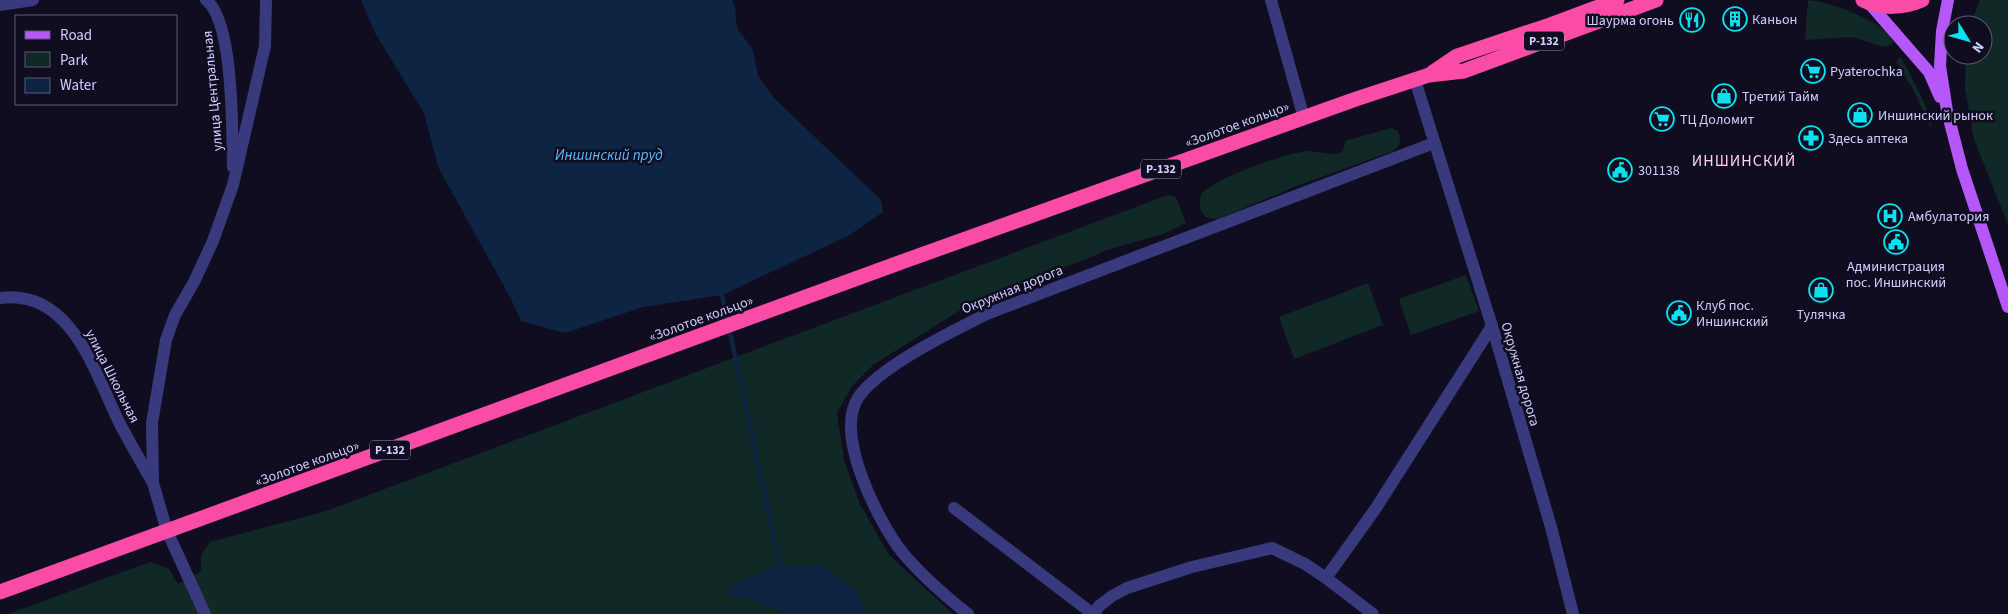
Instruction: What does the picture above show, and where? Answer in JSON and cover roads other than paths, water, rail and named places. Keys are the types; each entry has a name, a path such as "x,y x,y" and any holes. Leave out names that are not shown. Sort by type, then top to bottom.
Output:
{"highway":[{"name":"«Золотое кольцо»","path":"1422,78 1457,56 1617,0"},
{"name":"«Золотое кольцо»","path":"0,592 1304,118 1422,78 1464,71 1656,0"},
{"path":"1866,2 1892,6 1913,4 1922,0"}],"main road":[{"path":"1948,0 1942,31 1940,66 1946,111 1962,170 2008,307"},
{"path":"1866,2 1929,72 1946,111"}],"street":[{"path":"0,5 33,0"},
{"name":"улица Центральная","path":"206,0 218,16 225,41 231,108 233,185"},
{"path":"205,614 167,531 153,483 152,423 166,340 175,315 194,282 213,241 233,185 265,46 266,0"},
{"path":"1271,0 1304,118"},
{"name":"Окружная дорога","path":"1422,78 1434,143 1492,326 1551,527 1573,614"},
{"name":"Окружная дорога","path":"968,614 934,585 902,551 890,534 871,499 858,465 851,429 852,411 856,400 863,391 898,363 950,332 987,314 1434,143"},
{"name":"улица Школьная","path":"0,298 18,297 32,300 55,314 74,331 85,349 121,425 153,483"},
{"path":"1326,578 1376,508 1492,326"},
{"path":"954,508 1093,614 1099,606 1112,596 1127,588 1192,567 1272,548 1326,578 1373,614"}],"water":[{"name":"Иншинский пруд","path":"361,0 732,0 735,6 737,28 753,50 758,76 775,99 881,200 883,212 848,236 722,295 643,307 565,333 521,321 511,299 438,167 424,113 375,33"},
{"path":"780,566 822,566 857,591 864,614 782,614 780,610 746,598 724,594 746,578"}],"waterway":[{"path":"722,295 780,566 783,569"}],"place":[{"name":"Каньон","path":"1735,19"},
{"name":"Шаурма огонь","path":"1692,20"},
{"name":"Pyaterochka","path":"1813,71"},
{"name":"Третий Тайм","path":"1724,96"},
{"name":"Иншинский рынок","path":"1860,115"},
{"name":"ТЦ Доломит","path":"1662,119"},
{"name":"Здесь аптека","path":"1811,138"},
{"name":"301138","path":"1620,170"},
{"name":"Амбулатория","path":"1890,216"},
{"name":"Администрация пос. Иншинский","path":"1896,242"},
{"name":"Тулячка","path":"1821,290"},
{"name":"Клуб пос. Иншинский","path":"1679,313"}],"district":[{"name":"ИНШИНСКИЙ","path":"1744,160"}]}
